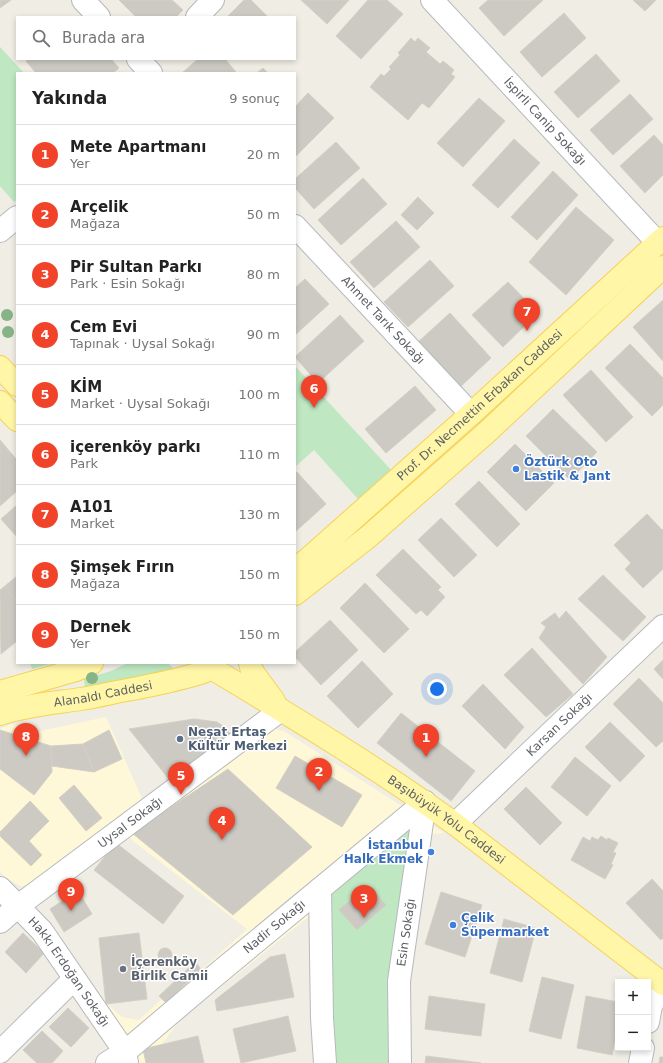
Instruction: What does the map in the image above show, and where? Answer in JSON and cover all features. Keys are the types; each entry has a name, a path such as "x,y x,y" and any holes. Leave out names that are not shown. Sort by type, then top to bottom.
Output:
{"main road":[{"name":"Prof. Dr. Necmettin Erbakan Caddesi","path":"296,568 470,414 661,241"},
{"name":"Prof. Dr. Necmettin Erbakan Caddesi","path":"296,593 368,537 480,438 663,267"},
{"path":"0,367 16,384"},
{"path":"0,402 16,419"},
{"name":"Alanaldı Caddesi","path":"0,692 76,670 90,664"},
{"path":"204,669 229,669 238,664"},
{"path":"250,664 252,671 281,710"},
{"name":"Başıbüyük Yolu Caddesi","path":"204,669 281,710 425,802 663,984"},
{"name":"Alanaldı Caddesi","path":"0,714 35,705 83,699 190,677 204,669"}],"street":[{"path":"83,0 98,16"},
{"path":"199,16 213,0"},
{"name":"İspirli Canip Sokağı","path":"432,0 661,241"},
{"path":"0,231 16,218"},
{"name":"Ahmet Tarık Sokağı","path":"296,227 470,414"},
{"name":"Karsan Sokağı","path":"455,824 663,626"},
{"name":"Uysal Sokağı","path":"0,922 18,906 281,710"},
{"name":"Nadir Sokağı","path":"120,1059 425,802"},
{"name":"Esin Sokağı","path":"400,1063 400,981 425,802"},
{"name":"Hakkı Erdoğan Sokağı","path":"0,888 42,931 74,979 120,1059"},
{"path":"320,889 322,1018 325,1063"},
{"path":"0,1052 74,979"},
{"path":"649,1015 651,1006 663,984"},
{"path":"640,1063 642,1051"}],"shaded area":[{"path":"106,717 144,803 31,885 20,886 0,872 0,729 11,724 40,731"},
{"path":"275,729 284,731 444,833 414,835 398,845 179,1021 157,1051 156,1063 114,1063 93,991 122,1017 139,1020 166,995 206,966 247,929 124,834 266,731"}],"green space":[{"path":"0,47 23,72 16,72 16,200 14,202 0,186"},
{"path":"296,367 393,472 358,499 314,450 296,466"},
{"path":"30,664 50,664 32,669"},
{"path":"126,664 169,664 178,673 85,688 84,679 111,671"},
{"path":"425,802 400,1063 325,1063 320,889"}],"building":[{"path":"0,0 11,0 0,8"},
{"path":"119,0 172,0 183,10 177,16 135,16"},
{"path":"244,0 251,0 267,16 228,16"},
{"path":"301,0 349,0 327,24"},
{"path":"368,0 387,0 403,14 361,59 336,36"},
{"path":"488,0 543,0 504,36 479,8"},
{"path":"633,0 656,0 645,11"},
{"path":"564,13 586,38 542,77 520,52"},
{"path":"411,38 415,42 418,38 430,48 426,52 440,64 443,61 454,70 451,74 455,77 429,108 422,103 408,120 370,87 381,74 384,76 391,69 389,67 400,55 398,53"},
{"path":"596,54 620,81 578,118 554,92"},
{"path":"112,60 119,68 114,72 35,72 26,61"},
{"path":"197,60 226,60 236,72 183,72"},
{"path":"263,68 267,72 258,72"},
{"path":"308,93 334,118 296,156 296,106"},
{"path":"630,94 653,119 613,155 590,130"},
{"path":"479,98 505,121 463,167 437,143"},
{"path":"654,135 663,145 663,175 645,193 620,166"},
{"path":"514,139 540,163 498,208 472,185"},
{"path":"336,142 360,168 314,209 296,189 296,178"},
{"path":"553,171 578,195 537,240 511,217"},
{"path":"363,178 387,204 341,245 318,220"},
{"path":"418,197 434,213 417,230 401,215"},
{"path":"576,207 614,240 566,295 529,262"},
{"path":"396,221 420,247 374,288 350,262"},
{"path":"430,260 454,286 408,327 384,302"},
{"path":"305,279 329,304 296,334 296,287"},
{"path":"508,282 538,313 503,347 472,315"},
{"path":"663,300 663,361 633,327"},
{"path":"450,313 491,358 458,389 417,343"},
{"path":"340,315 364,341 318,383 296,358 296,356"},
{"path":"630,344 663,378 663,405 652,416 605,368"},
{"path":"591,370 633,417 606,442 563,395"},
{"path":"415,386 436,410 386,453 365,429"},
{"path":"553,409 597,452 570,480 526,436"},
{"path":"0,440 16,459 16,492 0,506"},
{"path":"515,444 554,483 526,511 487,472"},
{"path":"296,472 326,504 296,531"},
{"path":"479,481 520,524 497,547 455,504"},
{"path":"16,506 16,536 1,519"},
{"path":"647,514 662,530 663,529 663,569 643,588 625,569 631,563 614,545"},
{"path":"441,518 477,555 454,577 418,540"},
{"path":"403,549 441,587 438,590 445,597 427,616 421,610 416,614 376,575"},
{"path":"603,575 646,617 623,641 578,599"},
{"path":"16,577 16,601 5,586"},
{"path":"365,583 409,629 384,653 340,608"},
{"path":"5,586 16,601 16,642 1,654 0,590"},
{"path":"566,611 607,657 583,684 539,638 546,627 541,623 555,613 559,619"},
{"path":"330,620 358,650 321,685 296,658 296,651"},
{"path":"532,648 573,694 546,717 504,675"},
{"path":"663,660 663,679 654,669"},
{"path":"362,661 393,694 358,728 327,696"},
{"path":"639,678 663,703 663,741 656,747 613,704"},
{"path":"483,684 524,727 505,749 462,706"},
{"path":"401,713 475,771 451,801 377,743"},
{"path":"194,719 217,722 226,728 232,737 168,778 129,729"},
{"path":"610,722 645,756 620,782 585,747"},
{"path":"0,730 51,746 52,772 34,795 0,769"},
{"path":"109,730 122,759 94,772 83,744"},
{"path":"83,744 94,772 52,766 51,746"},
{"path":"295,756 362,795 342,827 276,788"},
{"path":"575,757 611,786 587,816 551,787"},
{"path":"228,769 312,847 233,915 132,833"},
{"path":"74,785 102,818 86,831 59,798"},
{"path":"526,787 562,823 540,845 504,809"},
{"path":"30,801 49,821 29,841 42,855 31,866 0,836 0,832"},
{"path":"601,836 607,840 608,838 618,843 613,852 616,853 611,864 613,865 605,879 571,860 583,837 590,841 592,837 598,840"},
{"path":"116,843 184,896 163,924 94,870"},
{"path":"652,879 663,891 663,938 661,940 626,903"},
{"path":"368,885 386,905 357,930 339,910"},
{"path":"78,891 92,914 64,932 50,909"},
{"name":"Çelik Süpermarket","path":"441,892 482,905 465,957 425,944"},
{"path":"504,919 536,928 522,982 490,973"},
{"path":"23,933 44,953 26,973 5,952"},
{"name":"İçerenköy Birlik Camii","path":"139,933 147,999 106,1004 99,938"},
{"path":"165,948 170,950 172,955 170,960 165,962 160,960 158,955 160,950"},
{"path":"285,954 294,997 217,1011 215,1000 270,957"},
{"path":"195,962 201,969 166,1003 159,996"},
{"path":"542,977 574,985 561,1039 529,1031"},
{"path":"429,996 485,1004 481,1036 425,1029"},
{"path":"586,996 615,1001 615,1039 612,1055 577,1048"},
{"path":"68,1008 89,1028 71,1047 49,1027"},
{"path":"288,1016 296,1051 241,1063 233,1029"},
{"path":"42,1031 63,1051 52,1063 37,1063 23,1050"},
{"path":"198,1036 204,1063 146,1063 143,1049"},
{"path":"426,1056 481,1063 425,1063"},
{"path":"660,1057 663,1057 663,1063 659,1063"}],"place":[{"name":"A101","path":"527,331"},
{"name":"içerenköy parkı","path":"314,408"},
{"name":"Öztürk Oto Lastik & Jant","path":"516,469"},
{"name":"Neşat Ertaş Kültür Merkezi","path":"180,739"},
{"name":"Şimşek Fırın","path":"26,756"},
{"name":"Mete Apartmanı","path":"426,757"},
{"name":"Arçelik","path":"319,791"},
{"name":"KİM","path":"181,795"},
{"name":"Cem Evi","path":"222,840"},
{"name":"İstanbul Halk Ekmek","path":"431,852"},
{"name":"Dernek","path":"71,911"},
{"name":"Pir Sultan Parkı","path":"364,918"},
{"name":"Çelik Süpermarket","path":"453,925"},
{"name":"İçerenköy Birlik Camii","path":"123,969"}]}
